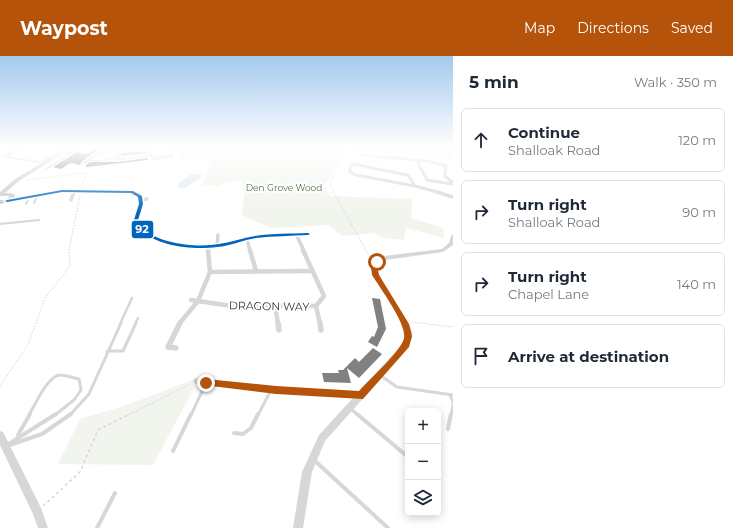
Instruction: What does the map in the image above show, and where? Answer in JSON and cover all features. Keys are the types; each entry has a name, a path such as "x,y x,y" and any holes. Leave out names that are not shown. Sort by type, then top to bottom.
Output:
{"main road":[{"path":"0,195 34,169"},
{"path":"3,202 13,197 11,194 16,182"},
{"path":"0,195 11,194"}],"street":[{"path":"350,169 350,172 356,175 415,186 453,197"},
{"path":"380,169 408,175 415,186"},
{"path":"421,169 427,180 453,184"},
{"path":"446,169 445,176 453,184"},
{"path":"71,200 75,191"},
{"path":"3,202 37,197 57,192 132,192 140,196 141,202 136,220 142,229 160,241 173,244 208,247 247,239 308,234"},
{"path":"11,194 27,198"},
{"path":"136,206 148,199"},
{"path":"130,221 136,220"},
{"name":"DRAGON WAY","path":"191,300 225,305 316,306 324,296 296,234"},
{"path":"217,246 218,235"},
{"path":"298,528 307,472 322,438 406,344 409,336 405,324 376,275 374,267 377,262 384,258 443,250 451,244 453,236"},
{"path":"247,239 256,271"},
{"path":"176,348 168,347 181,320 198,301 210,272 208,247"},
{"path":"210,272 312,271"},
{"path":"275,305 279,330"},
{"path":"316,306 321,330"},
{"path":"196,382 271,390 356,394 360,396"},
{"path":"0,434 7,446 43,528"}],"lane":[{"path":"34,203 37,197"},
{"path":"26,204 27,198"},
{"path":"0,224 39,220"},
{"path":"7,446 31,440 50,431 68,416 89,394 132,298"},
{"path":"107,351 123,351 138,318"},
{"path":"7,446 18,435 49,381 58,375 79,379 81,390 74,401 58,414 18,435"},
{"path":"379,375 397,387 451,395 453,404 448,429"},
{"path":"173,451 206,383"},
{"path":"234,434 243,434 251,428 271,390"},
{"path":"349,407 405,454"},
{"path":"312,458 388,528"},
{"path":"97,528 115,493"}],"path":[{"path":"336,169 330,186 371,257 374,267"},
{"path":"0,386 28,345 45,298 70,266 69,250 86,174 16,182"},
{"path":"405,324 413,321 453,327"},
{"path":"37,512 80,472 98,430 196,382"}],"green space":[{"name":"Den Grove Wood","path":"209,169 334,169 324,186 331,196 412,199 411,218 443,228 444,238 406,228 404,240 383,238 374,233 342,236 329,225 271,228 242,215 244,195 243,180 226,182 219,186 202,185"},
{"path":"200,377 153,465 58,464 80,419 124,406"}],"shaded area":[{"path":"191,174 200,174 202,177 185,188 177,187 179,183"}],"building":[{"path":"372,298 380,299 386,329 377,347 368,342 372,336 374,337 378,327"},
{"path":"373,348 382,354 359,378 347,368 351,383 324,382 322,373 339,373 338,370 343,370 355,358 359,362"}],"transit line":[{"name":"92","path":"7,201 62,191 132,192 140,196 141,204 136,220 141,228 149,235 160,240 184,246 208,247 256,237 308,234"}],"route":[{"path":"206,383 276,390 356,394 360,396 399,353 406,344 409,336 405,324 376,275 374,267 377,262"}]}
